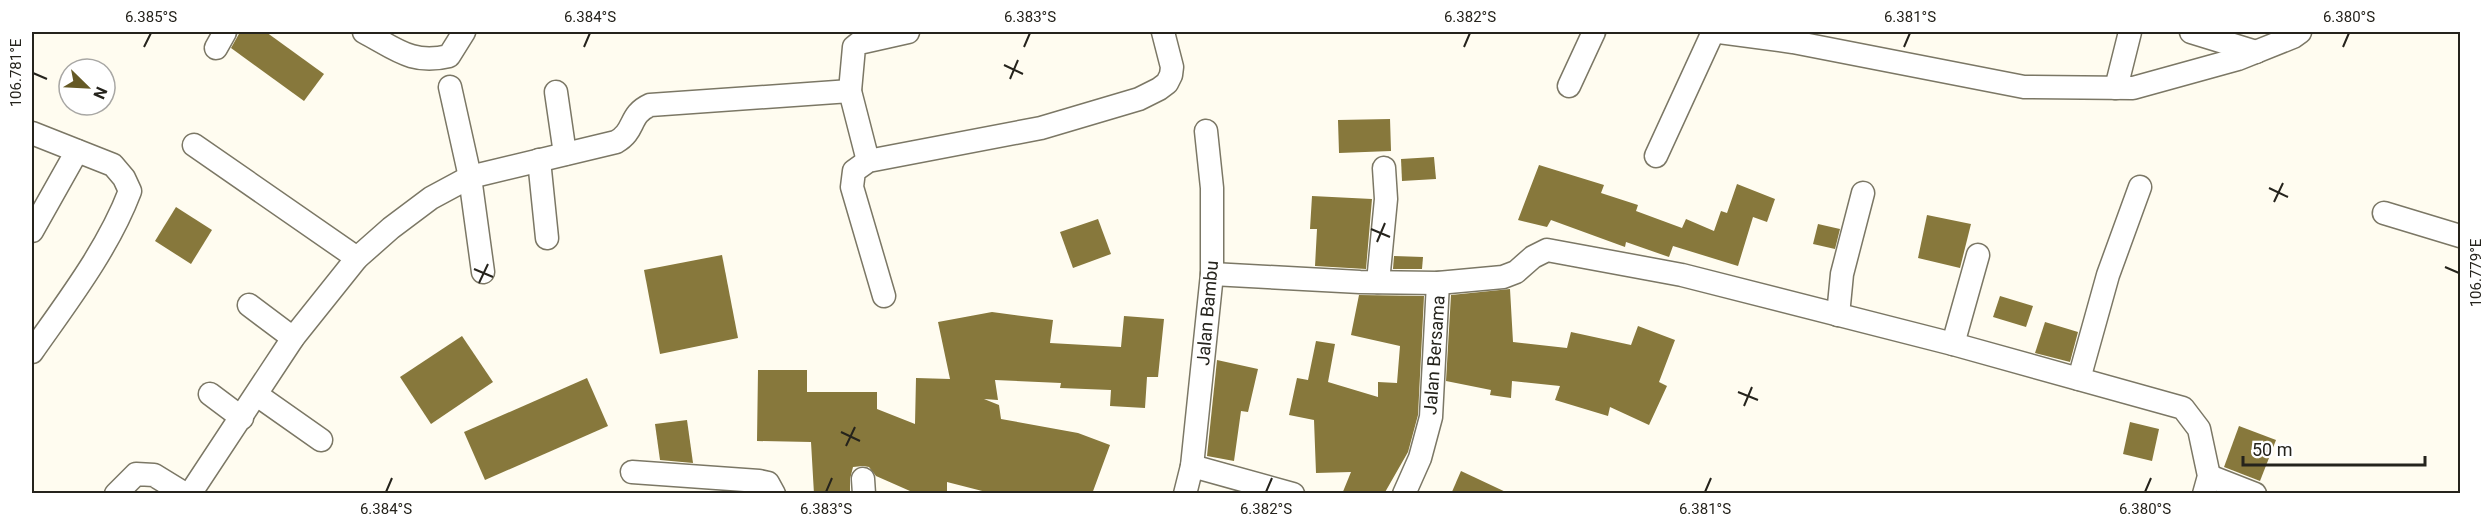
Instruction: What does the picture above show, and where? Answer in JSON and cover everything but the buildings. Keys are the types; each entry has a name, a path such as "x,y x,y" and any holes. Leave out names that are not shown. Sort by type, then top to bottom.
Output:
{"street":[{"path":"364,32 418,60 449,56 464,32"},
{"path":"868,161 850,91 853,51 856,45 908,32"},
{"path":"884,296 852,187 854,171 868,161 1041,128 1138,99 1159,89 1167,83 1171,75 1172,67 1163,32"},
{"path":"1569,86 1594,32"},
{"path":"1656,156 1713,32"},
{"path":"1719,32 1793,42 2024,87 2116,88 2133,88 2185,75 2256,52 2294,37 2300,32"},
{"path":"2116,88 2130,32"},
{"path":"2191,32 2256,52"},
{"path":"450,87 470,177 483,272"},
{"path":"190,494 293,338 357,258 391,228 431,198 470,177 616,142 624,138 638,110 650,105 850,91"},
{"path":"556,92 565,154"},
{"name":"Jalan Bambu","path":"1185,494 1192,466 1212,274 1212,188 1206,131"},
{"path":"32,133 113,165 124,178 130,191 123,209 88,270 32,352"},
{"path":"194,145 357,258"},
{"path":"33,226 77,151"},
{"path":"539,160 547,238"},
{"path":"1378,282 1386,200 1384,168"},
{"path":"2079,379 2108,275 2140,187"},
{"path":"1838,315 1842,274 1863,193"},
{"path":"2384,213 2460,236"},
{"path":"1212,274 1438,283 1503,277 1516,272 1533,257 1547,250 1682,275 1953,344 2183,408 2199,429 2206,485 2255,494"},
{"path":"1953,344 1978,255"},
{"name":"Jalan Bersama","path":"1404,494 1420,458 1431,417 1438,283"},
{"path":"249,305 293,338"},
{"path":"210,394 242,418"},
{"path":"257,395 321,440"},
{"path":"1192,466 1293,494"},
{"path":"632,472 759,481 768,483 774,494"},
{"path":"116,494 136,474 154,475 185,494"}]}
